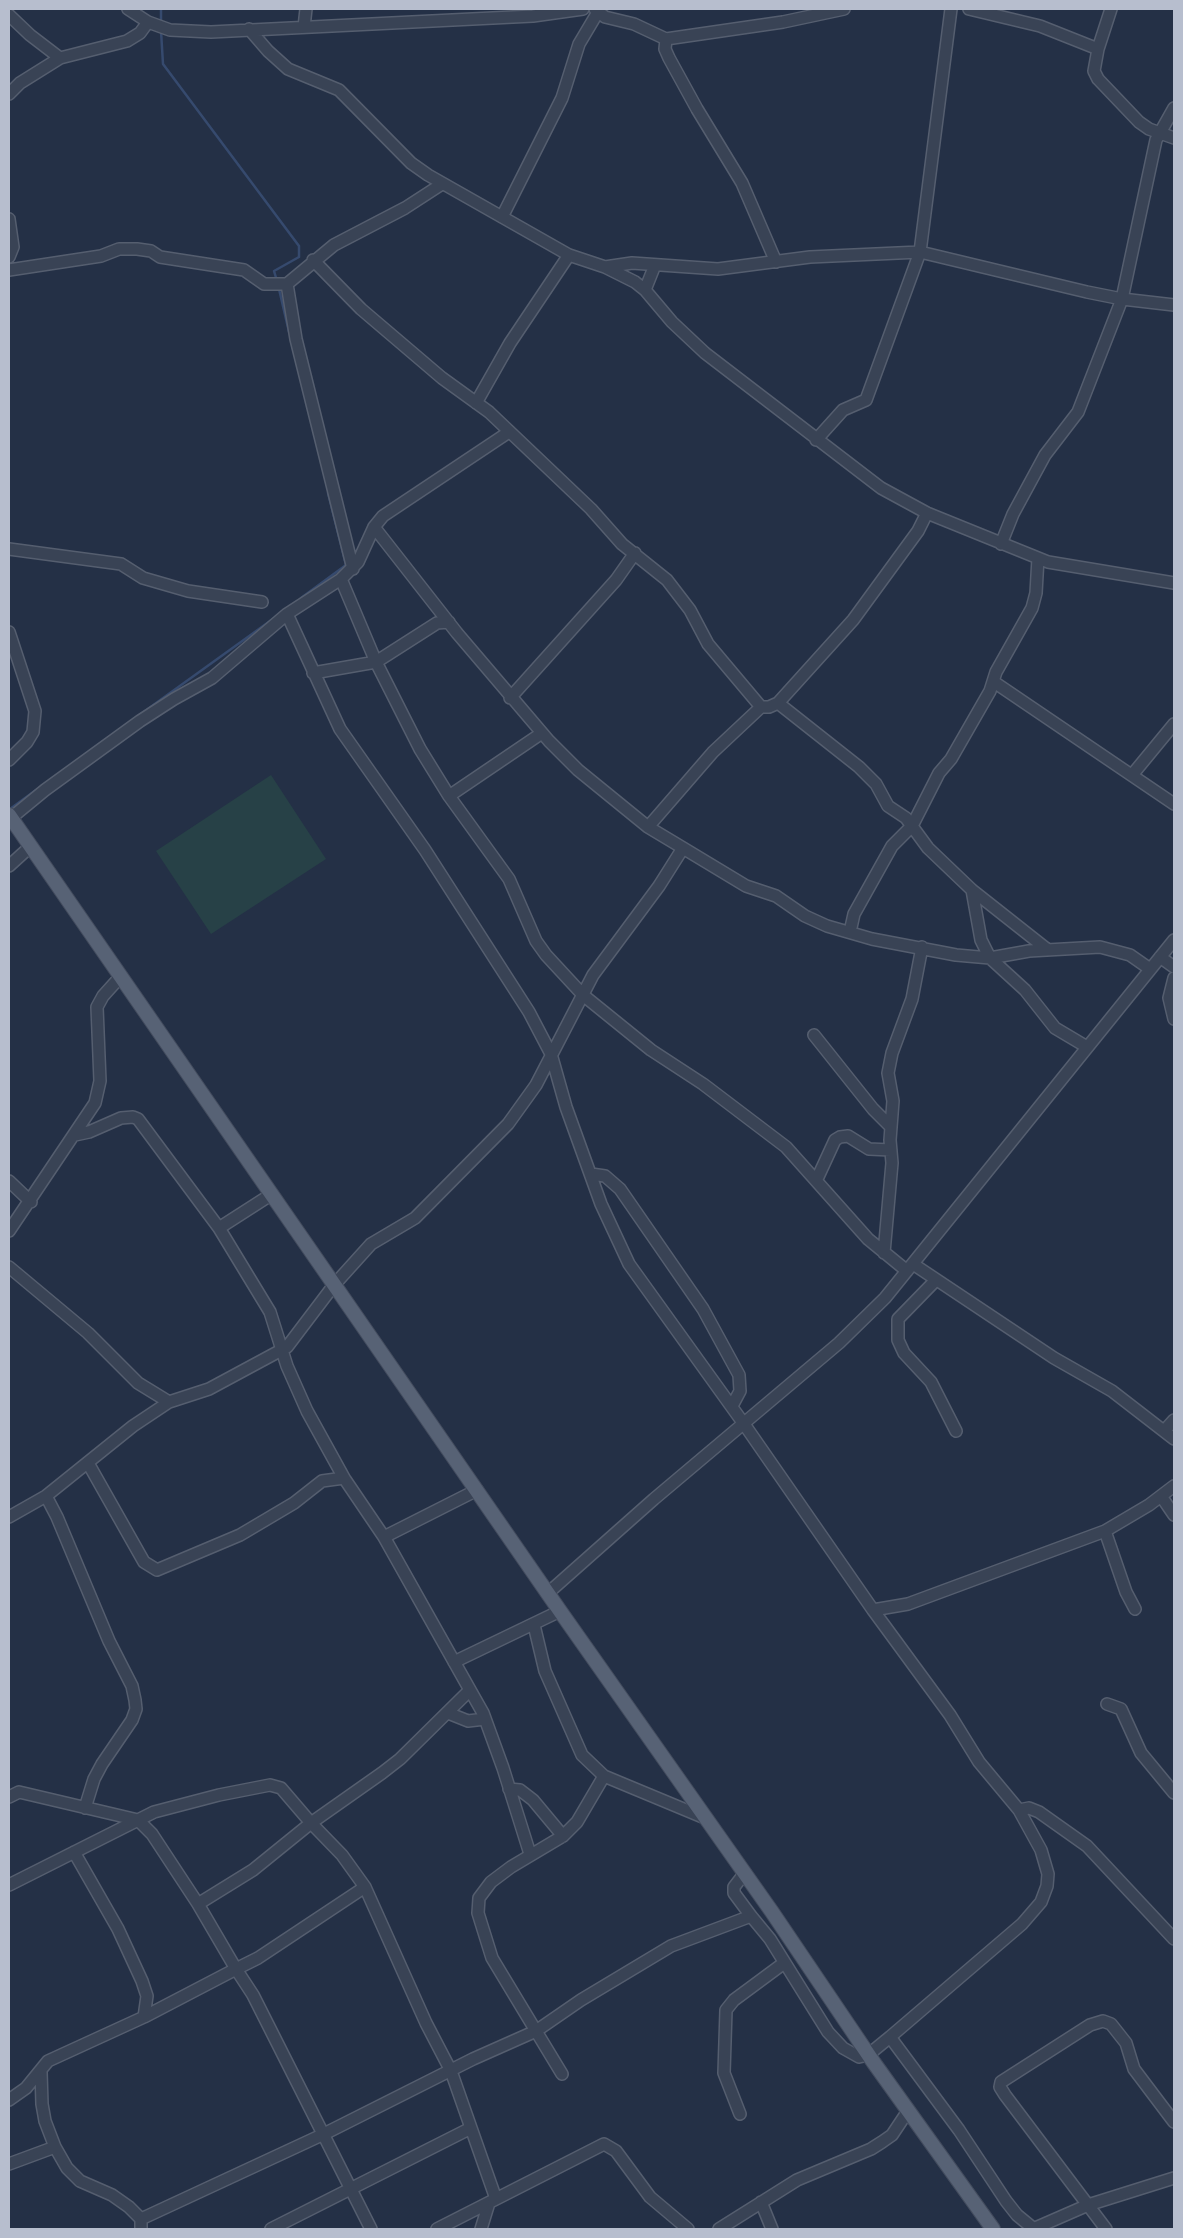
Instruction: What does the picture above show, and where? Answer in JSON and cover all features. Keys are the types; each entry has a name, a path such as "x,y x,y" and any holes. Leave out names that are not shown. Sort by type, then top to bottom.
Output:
{"main road":[{"path":"10,816 868,2055 993,2229"}],"street":[{"path":"128,9 148,22 170,30 211,32 533,16 583,9"},
{"path":"304,27 306,9"},
{"path":"502,217 562,98 579,44 597,11 611,19 641,26 661,39 666,39 783,22 844,9"},
{"path":"816,440 843,410 866,400 920,252 951,9"},
{"path":"969,9 1040,26 1098,49"},
{"path":"1111,9 1098,49 1094,71 1098,79 1139,122 1149,129 1174,138"},
{"path":"9,15 30,35 60,58"},
{"path":"9,94 20,82 60,58 127,41 143,31 148,22"},
{"path":"249,29 268,51 288,69 339,90 411,163 442,184 569,255 605,267 645,290 689,340 816,440 881,488 927,513 1038,558 1072,568 1174,583"},
{"path":"666,39 665,49 669,58 742,184 776,262"},
{"path":"1001,544 1013,514 1033,477 1046,455 1078,412 1122,299 1159,133 1167,125 1174,108"},
{"path":"9,270 101,256 119,249 137,249 151,251 160,257 244,270 264,284 287,284 313,260 334,245 406,208 442,184"},
{"path":"9,219 13,248 9,257"},
{"path":"605,267 620,263 718,269 810,257 920,252 1122,299 1174,305"},
{"path":"476,403 510,342 569,255"},
{"path":"313,260 361,309 509,432 591,509 622,544 652,566 678,593 705,639 761,707"},
{"path":"645,290 655,265"},
{"path":"287,284 296,340 353,569"},
{"path":"10,816 140,721 212,678 287,614 341,579 353,569 363,554 374,527 383,516 509,432"},
{"path":"648,827 713,752 761,707 769,707 778,702 853,620 918,531 927,513"},
{"path":"374,527 510,698 578,770 648,827 746,886 776,896 806,916 826,926 956,955 990,958 1048,950 1100,947 1130,955 1150,969"},
{"path":"9,549 106,564 120,564 143,578 188,591 262,602"},
{"path":"510,698 616,580 635,553"},
{"path":"850,932 854,914 892,846 912,826 939,773 967,732 994,682 999,666 1032,608 1036,593 1038,558"},
{"path":"341,579 376,662 420,749 449,796 509,879 536,941 583,995 651,1050 703,1084 786,1147 817,1179 868,1239 884,1253 935,1280 1054,1358 1112,1391 1174,1439"},
{"path":"287,614 340,729 453,893 529,1012 551,1054 566,1107 601,1204 629,1264 732,1406 873,1610 950,1715 979,1762 1020,1810 1041,1850 1048,1874 1047,1886 1041,1902 1022,1924 868,2055 855,2056 835,2041 770,1939 734,1893 734,1887 744,1874"},
{"path":"313,673 376,662 437,623 449,622"},
{"path":"9,632 35,711 33,732 27,742 9,760"},
{"path":"994,682 1174,804"},
{"path":"778,702 859,767 876,784 888,806 906,818 924,845 972,890 1048,950"},
{"path":"1132,776 1174,724"},
{"path":"449,796 542,733"},
{"path":"9,866 31,846"},
{"path":"9,1517 46,1496 133,1426 169,1402 209,1389 283,1352 334,1285 374,1240 415,1218 508,1124 536,1085 606,955 659,886 683,848"},
{"path":"972,890 981,940 990,958 1025,990 1054,1028 1087,1047"},
{"path":"548,1593 654,1499 839,1343 884,1298 1174,940"},
{"path":"884,1253 892,1163 891,1127 893,1101 888,1073 892,1052 912,999 922,948"},
{"path":"1160,957 1174,967"},
{"path":"9,1232 86,1119 98,1093 100,1081 97,1013 99,1002 121,976"},
{"path":"1174,978 1169,998 1174,1019"},
{"path":"814,1035 858,1090 891,1127"},
{"path":"75,1135 90,1132 121,1118 133,1117 138,1119 219,1228 270,1312 283,1352 307,1411 344,1478 384,1537 470,1690 484,1719 510,1789 530,1854"},
{"path":"817,1179 838,1138 848,1136 870,1149 891,1150"},
{"path":"591,1174 605,1176 620,1189 703,1309 739,1375 740,1391 732,1406"},
{"path":"9,1181 31,1202"},
{"path":"219,1228 272,1194"},
{"path":"9,1267 73,1319 138,1383 169,1402"},
{"path":"935,1280 898,1319 898,1340 904,1353 931,1382 956,1431"},
{"path":"1164,1431 1174,1420"},
{"path":"88,1463 144,1562 157,1570 240,1535 294,1503 322,1481 344,1478"},
{"path":"873,1610 916,1601 1105,1531 1162,1496 1174,1486"},
{"path":"384,1537 477,1490"},
{"path":"46,1496 57,1517 109,1641 132,1686 135,1700 136,1709 132,1720 102,1764 94,1780 85,1808"},
{"path":"1162,1496 1174,1515"},
{"path":"1105,1531 1126,1592 1136,1610"},
{"path":"454,1662 560,1611"},
{"path":"534,1625 545,1671 582,1755 604,1776 705,1818"},
{"path":"198,1904 253,1870 311,1824 400,1759 470,1690"},
{"path":"1107,1704 1121,1709 1142,1753 1174,1793"},
{"path":"448,1713 468,1720 484,1719"},
{"path":"562,2074 495,1964 478,1909 479,1898 490,1882 530,1854 563,1836 577,1822 604,1776"},
{"path":"9,1884 138,1820 172,1806 219,1795 277,1785 337,1850 365,1886 426,2023 451,2071 471,2128 492,2201 481,2229"},
{"path":"510,1789 520,1790 533,1800 563,1836"},
{"path":"9,1797 19,1792 138,1820 152,1834 198,1904 253,1996 371,2229"},
{"path":"1020,1810 1034,1809 1087,1846 1174,1939"},
{"path":"74,1852 118,1929 142,1981 147,1996 144,2017"},
{"path":"9,2100 18,2096 41,2072 48,2061 144,2017 258,1958 365,1886"},
{"path":"41,2072 42,2104 50,2136 73,2176 112,2195 129,2207 141,2224 536,2031 581,2000 671,1946 751,1916"},
{"path":"740,2114 724,2073 726,2010 734,2000 784,1963"},
{"path":"1106,2229 1000,2088 1002,2080 1090,2025 1103,2021 1111,2024 1126,2043 1134,2069 1174,2122"},
{"path":"890,2037 959,2130 1012,2208 1034,2229 1088,2205 1174,2178"},
{"path":"719,2229 797,2180 871,2149 892,2135 908,2111"},
{"path":"271,2229 471,2128"},
{"path":"437,2229 604,2144 616,2151 656,2203 688,2229"},
{"path":"9,2164 55,2147"},
{"path":"761,2202 772,2229"}],"green space":[{"path":"271,775 326,859 211,934 156,851"}],"waterway":[{"path":"161,9 161,23"},
{"path":"161,31 163,64 299,246 299,257 274,271 277,281"},
{"path":"279,289 289,332"},
{"path":"301,598 346,565 328,493"},
{"path":"95,747 277,616"},
{"path":"10,809 36,790"}]}
